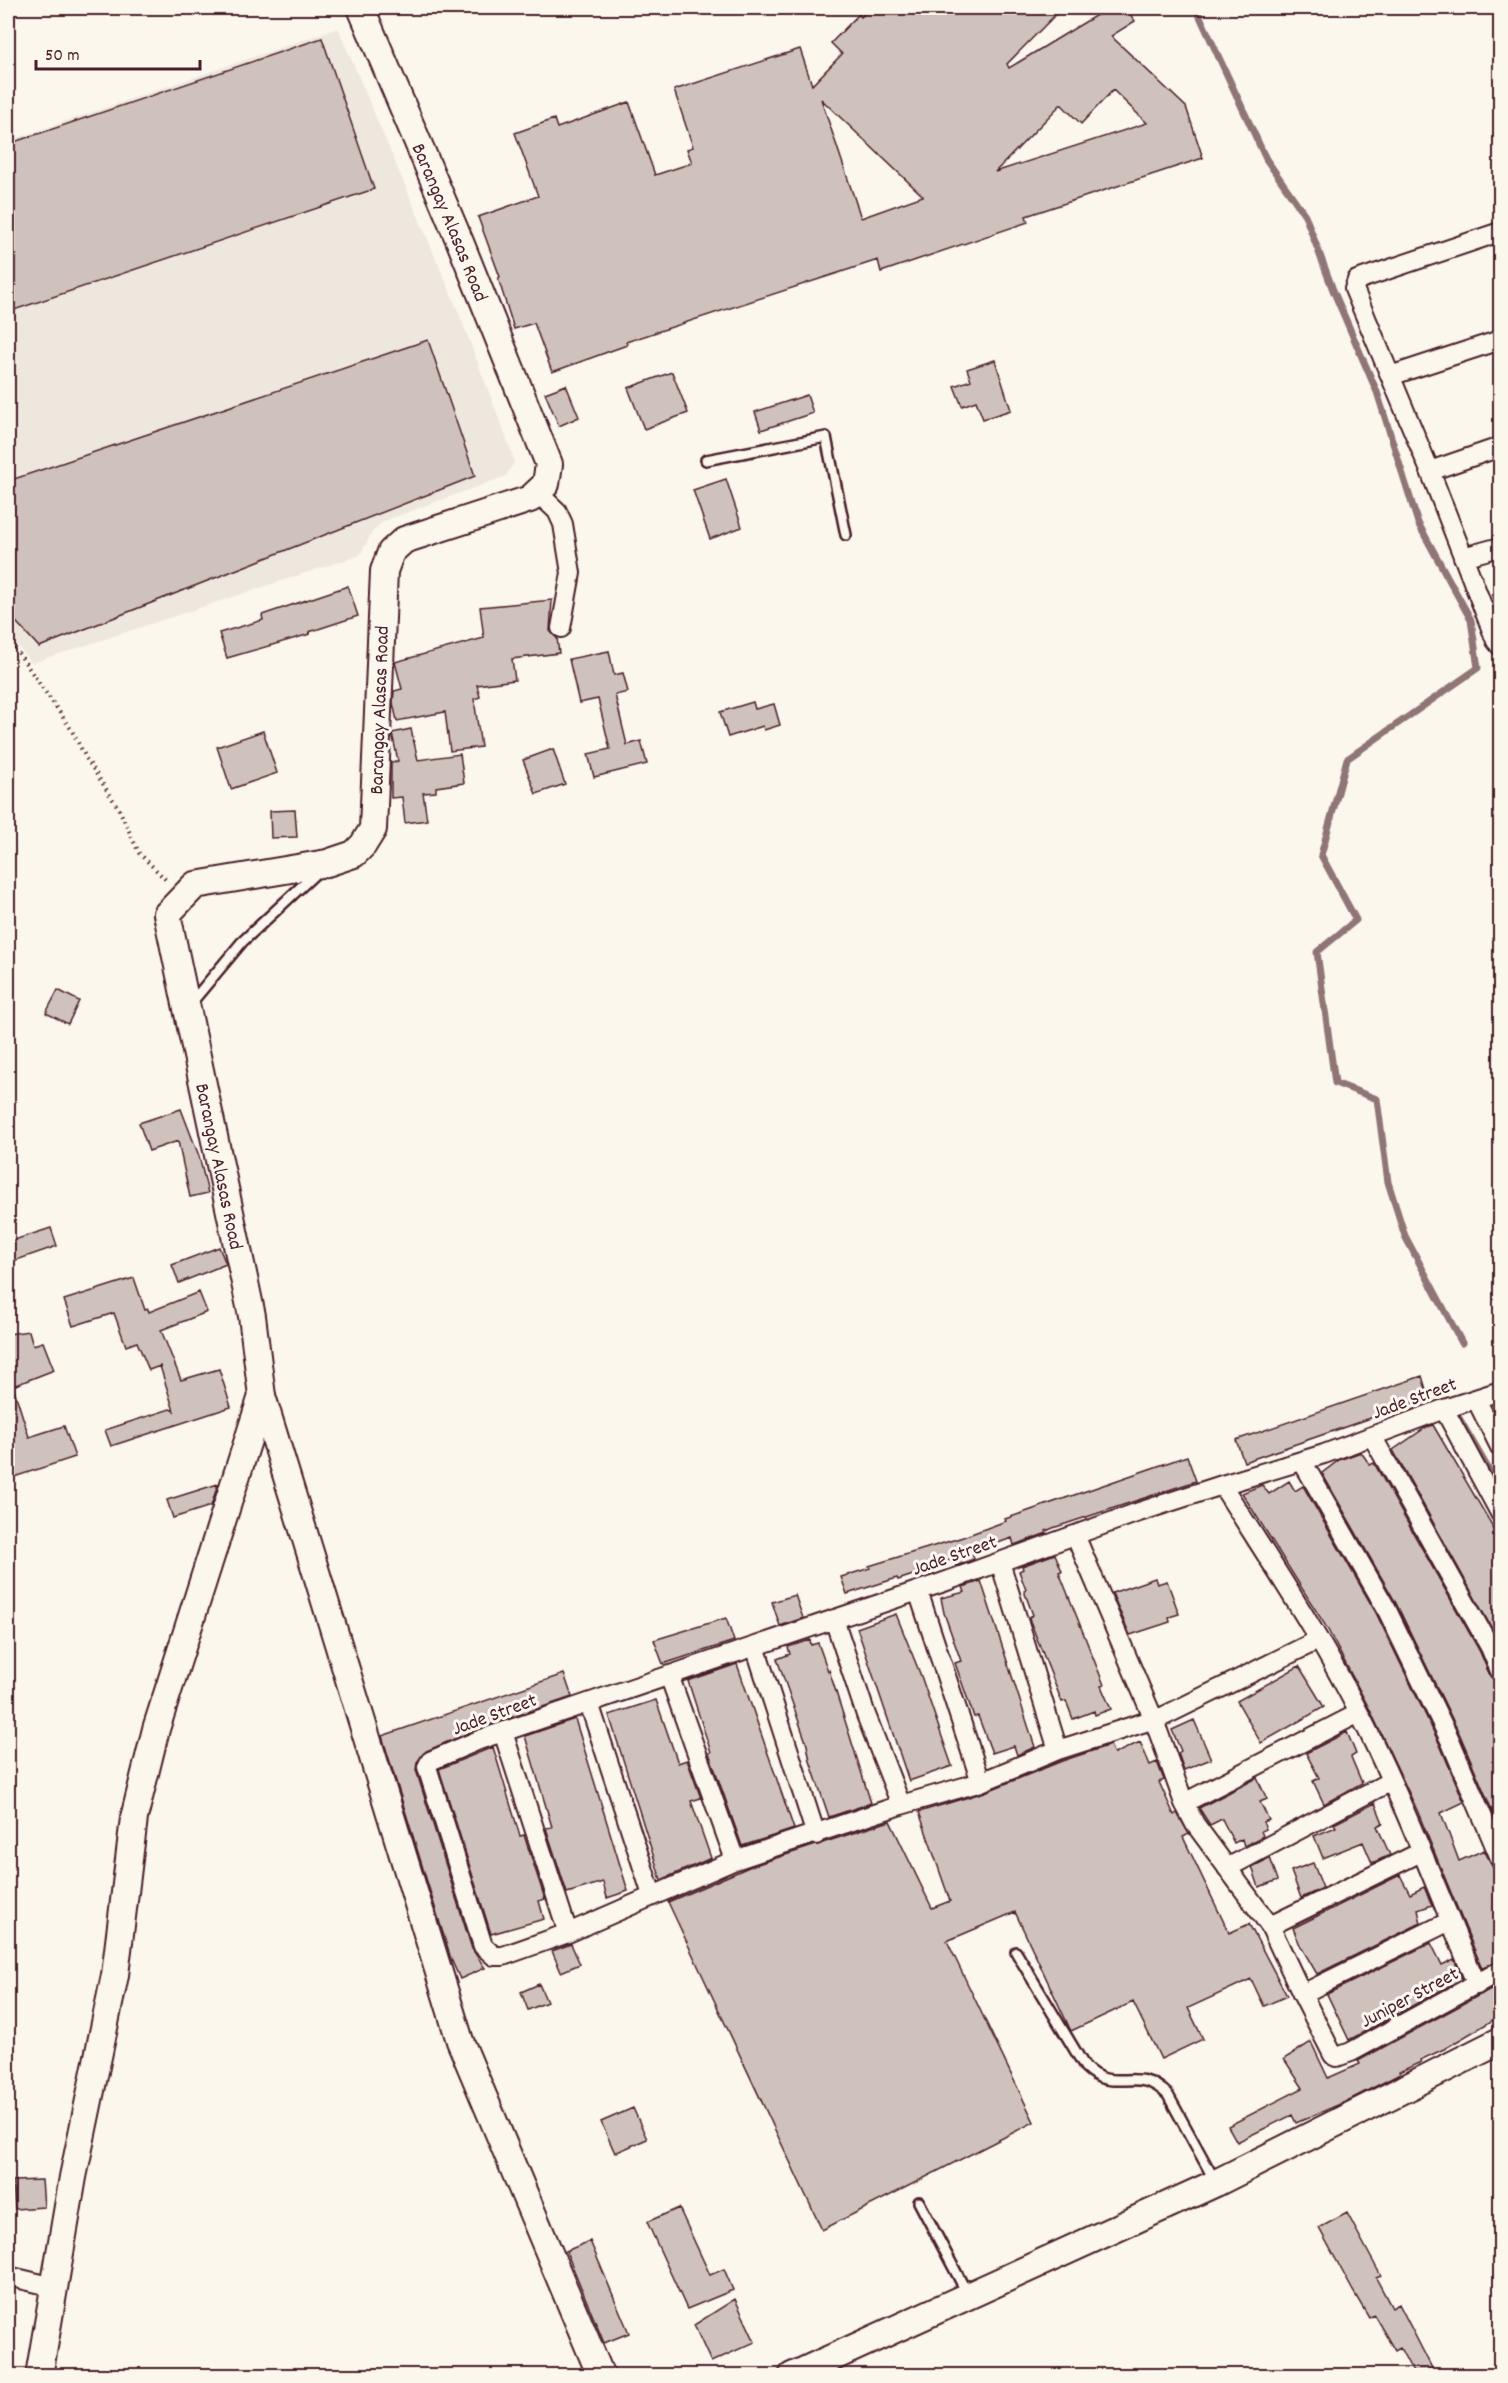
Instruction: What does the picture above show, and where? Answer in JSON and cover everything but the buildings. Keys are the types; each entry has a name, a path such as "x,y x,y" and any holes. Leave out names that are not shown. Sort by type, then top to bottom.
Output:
{"street":[{"name":"Barangay Alasas Road","path":"262,1396 252,1316 167,914 195,885 327,863 354,854 363,845 373,829 384,571 391,552 404,540 530,499 546,484 549,464 460,242 361,8"},
{"path":"1500,232 1357,280 1354,289 1430,471 1496,641 1500,646"},
{"path":"1390,376 1500,340"},
{"path":"1430,471 1500,447"},
{"path":"537,492 557,511 563,524 571,573 561,628"},
{"path":"1463,557 1500,547"},
{"name":"Jade Street","path":"568,1933 503,1956 494,1956 487,1950 480,1935 427,1767 430,1761 503,1732 1222,1485 1302,1461 1500,1391"},
{"path":"39,2376 73,2177 115,1975 134,1818 156,1729 262,1396"},
{"path":"262,1396 460,2041 601,2376"},
{"path":"1476,1399 1500,1447"},
{"path":"1444,1409 1500,1513"},
{"path":"1372,1436 1490,1647 1500,1671"},
{"path":"1302,1461 1386,1608 1450,1740 1500,1858"},
{"path":"1222,1485 1318,1640 1359,1713 1391,1781 1477,1985"},
{"path":"1075,1535 1154,1720 1184,1803 1195,1824 1248,1893 1270,1926 1302,1994 1450,1921"},
{"path":"1000,1562 1058,1750"},
{"path":"918,1591 981,1782"},
{"path":"834,1619 901,1805"},
{"path":"503,1732 568,1933 735,1860 901,1805 981,1782 1058,1750 1154,1720 1182,1709 1318,1640"},
{"path":"755,1646 816,1835"},
{"path":"669,1675 735,1860"},
{"path":"589,1703 652,1895"},
{"path":"1184,1803 1359,1713"},
{"path":"1227,1868 1391,1781"},
{"path":"1270,1926 1421,1852"},
{"name":"Juniper Street","path":"1302,1994 1329,2050 1337,2057 1352,2052 1500,1971"},
{"path":"792,2376 1216,2182 1500,2041"},
{"path":"8,2276 54,2287"}],"lane":[{"path":"706,460 825,437 846,535"},
{"path":"187,1008 242,942 327,863"},
{"path":"1016,1952 1085,2067 1102,2080 1138,2079 1150,2081 1161,2088 1168,2096 1216,2182"},
{"path":"919,2202 968,2295"}],"path":[{"path":"8,638 70,729 119,810 139,853 182,898"}],"shaded area":[{"path":"338,28 457,308 514,463 506,476 384,521 373,531 360,555 32,663 8,634 8,141"}],"waterway":[{"path":"1196,8 1266,159 1305,215 1333,290 1377,392 1418,523 1471,620 1478,668 1347,759 1321,855 1356,920 1317,952 1335,1083 1377,1099 1388,1182 1405,1236 1462,1343"},
{"path":"1459,1418 1500,1489"}]}
